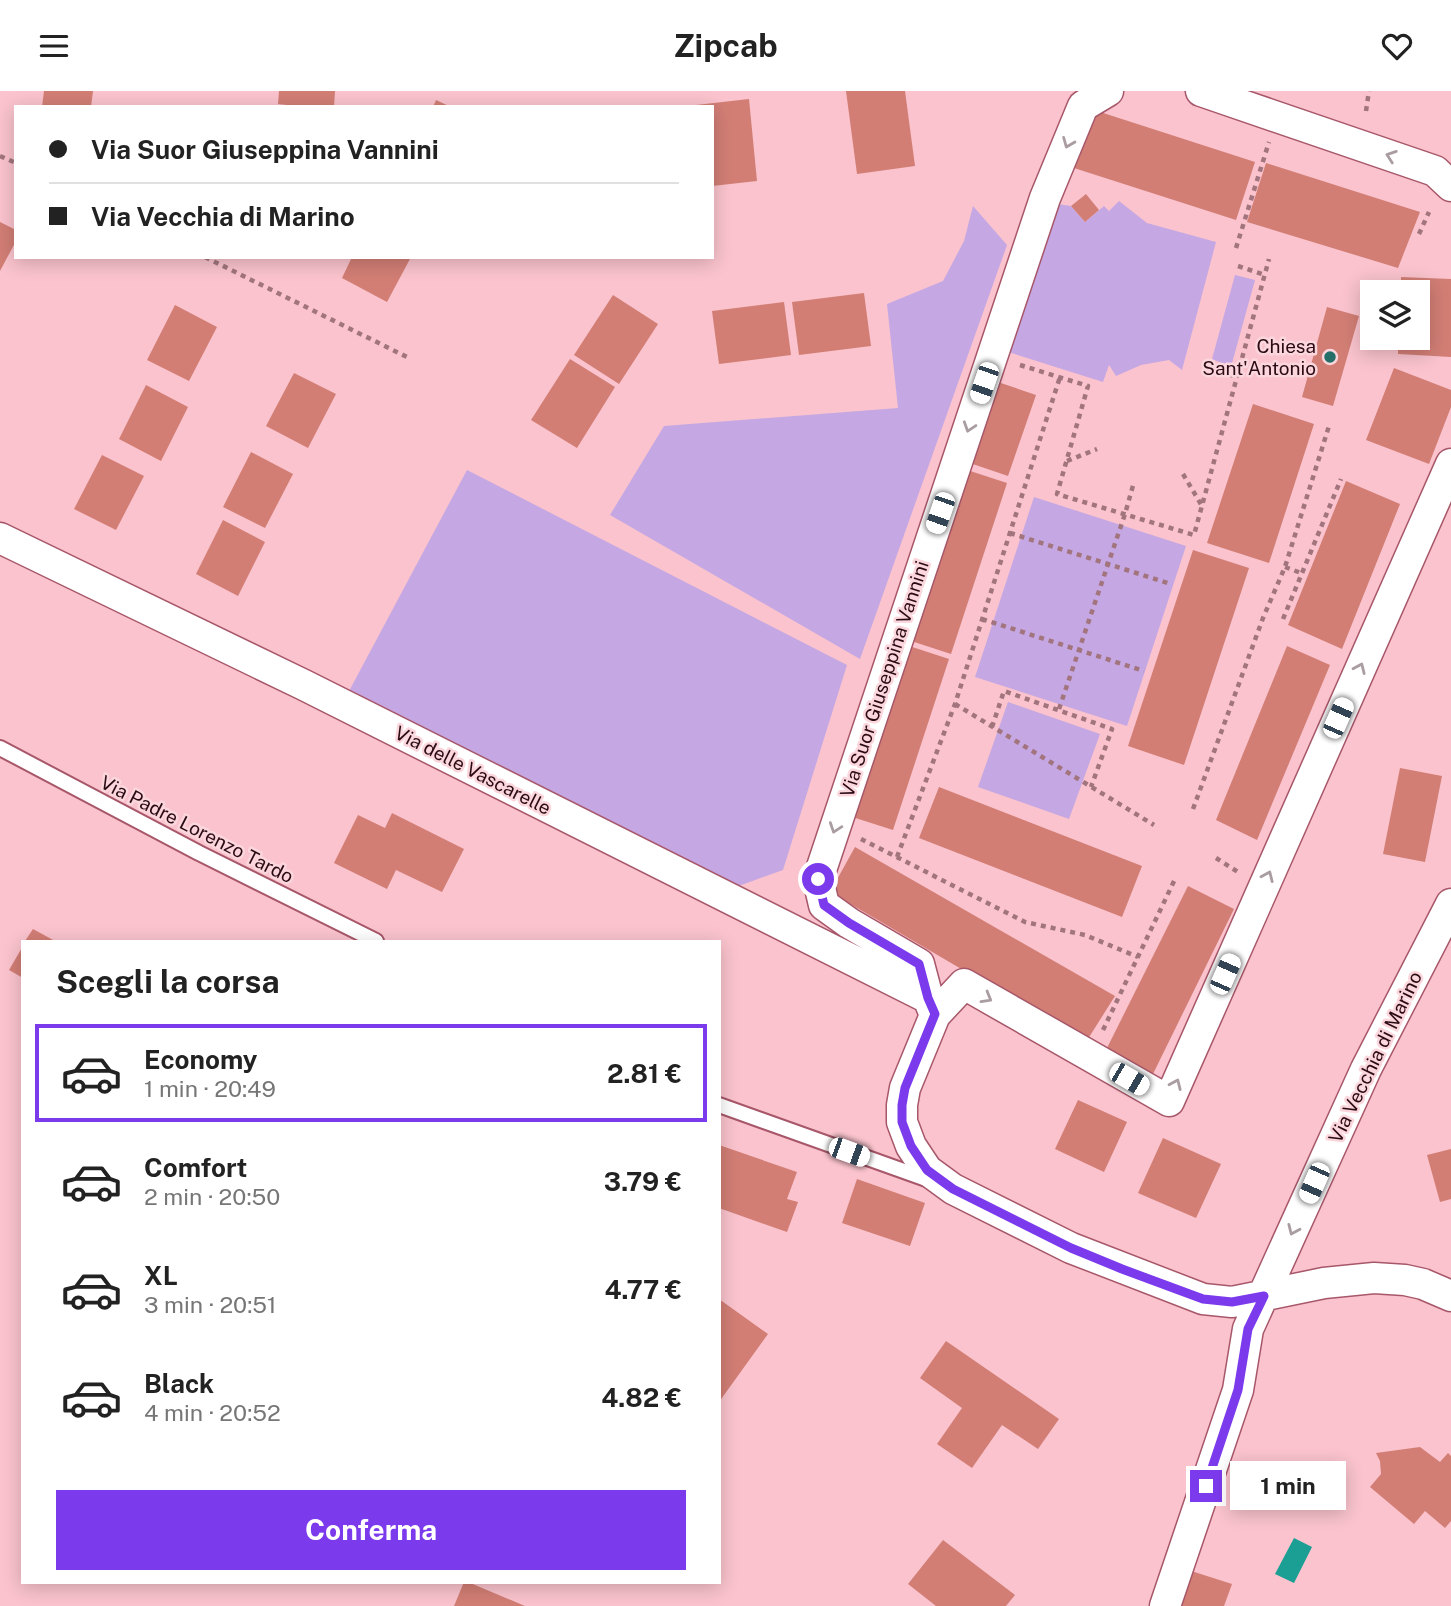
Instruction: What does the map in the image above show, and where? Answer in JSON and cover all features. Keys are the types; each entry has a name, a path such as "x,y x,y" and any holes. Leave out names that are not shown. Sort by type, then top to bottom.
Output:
{"street":[{"name":"Via Suor Giuseppina Vannini","path":"932,1006 919,964 849,923 824,905 818,879 1045,198 1083,106 1108,91"},
{"path":"1201,91 1276,125 1435,171 1451,186"},
{"path":"1451,464 1168,1101 964,984 932,1006 902,1105 902,1122 911,1146 927,1170 953,1189 1071,1248 1203,1299 1232,1302 1340,1280 1385,1278 1423,1284 1451,1296"},
{"name":"Via delle Vascarelle","path":"0,538 304,685 932,1006"},
{"name":"Via Vecchia di Marino","path":"1165,1606 1238,1390 1248,1329 1366,1069 1451,904"}],"lane":[{"name":"Via Padre Lorenzo Tardo","path":"0,748 199,853 374,940"},
{"path":"721,1106 953,1189"}],"path":[{"path":"1366,111 1368,91"},
{"path":"1236,248 1262,164"},
{"path":"1419,234 1429,212"},
{"path":"209,259 411,359"},
{"path":"992,357 1088,386 1057,494 1194,535 1269,259"},
{"path":"1238,267 1265,275"},
{"path":"1209,369 1238,377"},
{"path":"897,857 955,704 1060,377"},
{"path":"1193,809 1263,618 1285,567 1329,426"},
{"path":"1067,461 1097,449"},
{"path":"1183,474 1202,506"},
{"path":"1283,619 1341,479"},
{"path":"1059,709 1134,482"},
{"path":"1010,533 1171,584"},
{"path":"1285,567 1302,573"},
{"path":"982,619 1144,671"},
{"path":"992,727 1004,691 1112,729 1091,787"},
{"path":"955,704 1154,825"},
{"path":"836,825 1025,922 1085,935 1138,957"},
{"path":"1216,859 1244,875"},
{"path":"1090,1056 1176,877"}],"shaded area":[{"path":"1119,201 1147,223 1216,242 1182,370 1169,360 1141,365 1116,376 1109,365 1103,382 1002,350 1050,203 1071,206 1085,222 1104,206 1109,211"},
{"path":"973,206 1007,245 860,659 610,515 664,426 898,408 887,304 943,281 964,241"},
{"path":"1235,275 1255,280 1231,367 1212,359"},
{"path":"467,470 847,665 783,870 722,892 348,693"},
{"path":"1034,497 1186,546 1127,726 975,677"},
{"path":"1008,702 1100,734 1069,819 978,787"}],"water":[{"path":"1294,1538 1312,1547 1294,1583 1275,1574"}],"building":[{"path":"44,91 93,91 91,105 42,105"},
{"path":"279,91 335,91 334,105 278,104"},
{"path":"846,91 905,91 915,166 857,174"},
{"path":"749,99 757,181 714,186 714,105 696,105"},
{"path":"436,100 447,105 434,105"},
{"path":"1094,110 1255,162 1236,220 1074,168"},
{"path":"1266,163 1420,212 1398,268 1247,222"},
{"path":"1086,194 1099,210 1085,222 1071,206"},
{"path":"0,222 14,229 14,245 0,271"},
{"path":"351,259 410,259 387,302 342,278"},
{"path":"1401,277 1451,279 1451,357 1398,354 1398,350 1430,350 1430,280 1401,280"},
{"path":"864,293 871,346 799,355 792,302"},
{"path":"613,295 658,324 619,384 574,355"},
{"path":"784,302 791,355 719,364 712,311"},
{"path":"175,305 217,327 189,381 147,360"},
{"name":"Chiesa Sant'Antonio","path":"1327,307 1359,316 1333,406 1302,397"},
{"path":"570,359 615,387 577,448 531,420"},
{"path":"1394,368 1451,390 1451,407 1429,464 1366,440"},
{"path":"294,373 336,394 308,448 266,426"},
{"path":"989,379 1036,395 1008,476 961,460"},
{"path":"146,385 188,407 161,461 119,439"},
{"path":"1253,404 1314,424 1269,563 1207,543"},
{"path":"251,452 293,474 265,528 223,507"},
{"path":"102,455 144,476 116,530 74,509"},
{"path":"958,467 1007,483 951,654 902,638"},
{"path":"1346,481 1400,504 1342,649 1288,625"},
{"path":"223,520 265,542 238,596 196,574"},
{"path":"1193,550 1249,568 1184,765 1128,746"},
{"path":"900,643 949,659 893,830 843,814"},
{"path":"1287,646 1330,665 1257,840 1216,820"},
{"path":"1400,768 1442,776 1425,862 1383,854"},
{"path":"939,787 1142,866 1122,917 919,838"},
{"path":"392,813 464,849 442,892 396,870 387,889 334,863 358,815 385,828"},
{"path":"855,847 1115,996 1086,1042 830,892"},
{"path":"1188,886 1234,909 1153,1074 1106,1050"},
{"path":"33,929 53,940 26,940"},
{"path":"21,949 21,977 9,970"},
{"path":"1078,1100 1127,1122 1104,1172 1055,1149"},
{"path":"1163,1138 1221,1164 1196,1218 1138,1193"},
{"path":"721,1146 797,1172 787,1199 798,1202 787,1232 721,1209"},
{"path":"1451,1149 1451,1199 1440,1202 1427,1155"},
{"path":"857,1179 925,1203 910,1246 842,1223"},
{"path":"721,1300 768,1334 721,1399"},
{"path":"946,1341 1059,1419 1038,1449 1002,1425 972,1468 937,1444 962,1408 920,1378"},
{"path":"1420,1447 1440,1462 1448,1453 1451,1456 1451,1521 1445,1528 1425,1511 1414,1524 1370,1487 1381,1474 1376,1453"},
{"path":"943,1540 1015,1595 1006,1606 936,1606 908,1584"},
{"path":"1185,1569 1232,1584 1224,1606 1173,1606"},
{"path":"463,1584 473,1584 525,1606 454,1606"}],"place":[{"name":"Chiesa Sant'Antonio","path":"1330,357"}],"route":[{"path":"818,879 824,905 849,923 919,964 935,1014 905,1088 902,1122 911,1146 927,1170 953,1189 1071,1248 1122,1269 1203,1299 1232,1302 1264,1296 1248,1329 1238,1390 1206,1486"}]}
